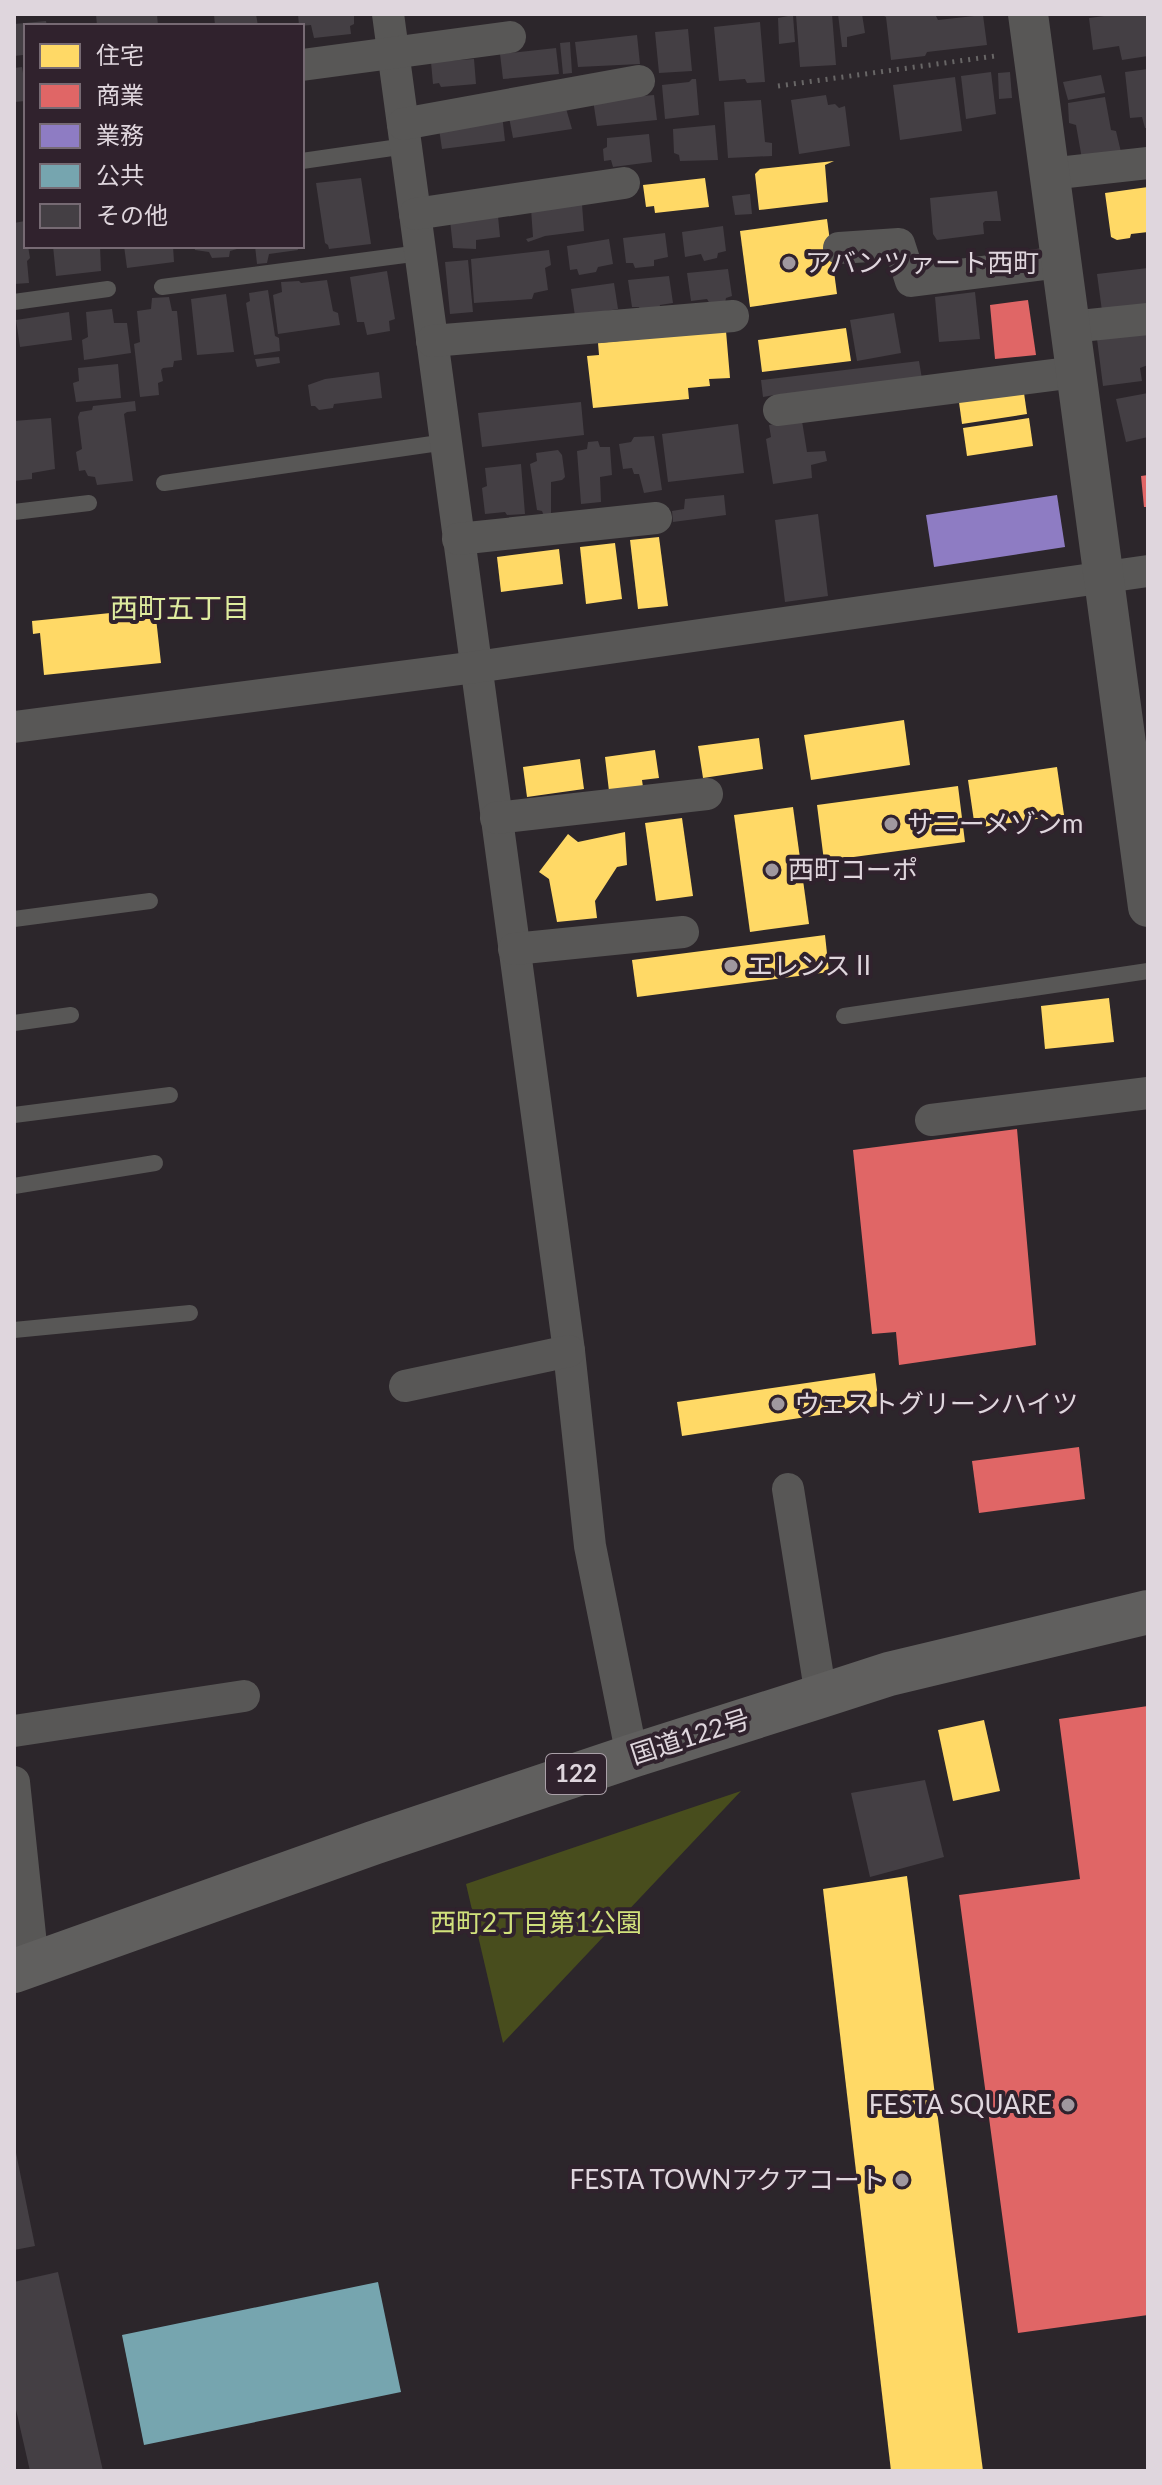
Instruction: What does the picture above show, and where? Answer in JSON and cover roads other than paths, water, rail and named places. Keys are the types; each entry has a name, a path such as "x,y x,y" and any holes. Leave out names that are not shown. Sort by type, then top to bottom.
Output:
{"highway":[{"name":"国道122号","path":"24,1968 373,1843 889,1674 1148,1612"}],"street":[{"path":"388,14 569,1351 590,1546 632,1756"},
{"path":"1030,32 1103,577 1139,767 1147,886"},
{"path":"304,65 510,37"},
{"path":"404,135 639,81"},
{"path":"1049,174 1148,163"},
{"path":"415,214 624,183"},
{"path":"839,248 899,244 911,281 1061,262"},
{"path":"432,341 733,316"},
{"path":"1070,327 1148,319"},
{"path":"779,410 1076,372"},
{"path":"458,539 656,518"},
{"path":"14,727 476,667 1148,571"},
{"path":"496,818 707,794"},
{"path":"514,949 683,932"},
{"path":"931,1120 1148,1093"},
{"path":"405,1386 569,1351"},
{"path":"788,1489 821,1696"},
{"path":"14,1731 244,1696"},
{"path":"14,1782 24,1968"}],"lane":[{"path":"304,160 404,135"},
{"path":"162,287 420,253"},
{"path":"14,302 108,289"},
{"path":"164,483 446,442"},
{"path":"14,512 89,503"},
{"path":"14,919 150,901"},
{"path":"844,1016 1148,971"},
{"path":"14,1023 71,1015"},
{"path":"14,1115 170,1095"},
{"path":"14,1186 155,1163"},
{"path":"14,1330 190,1313"}],"place":[{"name":"アバンツァート西町","path":"789,263"},
{"name":"サニーメゾンm","path":"891,824"},
{"name":"西町コーポ","path":"772,870"},
{"name":"エレンスⅡ","path":"731,966"},
{"name":"ウェストグリーンハイツ","path":"778,1404"},
{"name":"FESTA SQUARE","path":"1068,2105"},
{"name":"FESTA TOWNアクアコート","path":"902,2180"}],"district":[{"name":"西町五丁目","path":"180,608"}],"park label":[{"name":"西町2丁目第1公園","path":"536,1923"}]}
